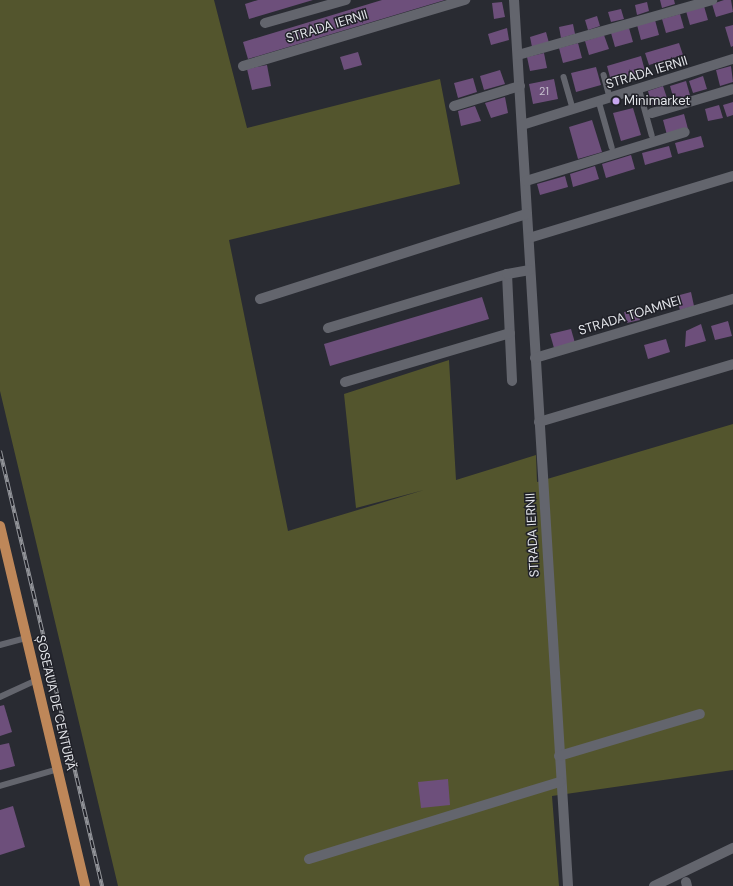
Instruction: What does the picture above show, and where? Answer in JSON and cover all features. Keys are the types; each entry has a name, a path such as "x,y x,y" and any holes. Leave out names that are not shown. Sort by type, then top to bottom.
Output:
{"main road":[{"name":"ȘOSEAUA DE CENTURĂ","path":"0,526 85,886"}],"street":[{"name":"STRADA IERNII","path":"265,23 346,0"},
{"name":"STRADA IERNII","path":"243,66 465,0"},
{"name":"STRADA IERNII","path":"514,0 526,181 528,238 560,782 568,886"},
{"path":"518,55 712,0"},
{"name":"STRADA IERNII","path":"522,125 733,59"},
{"path":"454,106 520,86"},
{"path":"652,113 733,89"},
{"path":"526,181 685,132"},
{"path":"528,238 733,176"},
{"path":"260,299 527,214"},
{"path":"328,328 507,274 530,270"},
{"path":"507,274 512,381"},
{"name":"STRADA TOAMNEI","path":"535,358 733,299"},
{"path":"345,382 510,333"},
{"path":"539,422 733,364"},
{"path":"559,756 700,714"},
{"path":"309,859 560,782"},
{"path":"654,886 733,848"}],"lane":[{"path":"604,75 610,97"},
{"path":"564,76 573,109"},
{"path":"639,88 652,135"},
{"path":"599,101 612,147"},
{"path":"0,645 26,638"},
{"path":"0,696 37,680"},
{"path":"0,786 58,769"}],"green space":[{"path":"0,0 214,0 247,128 440,79 460,184 229,240 288,531 424,490 356,508 344,394 449,360 456,480 536,455 537,482 733,424 733,770 552,796 559,886 118,886 0,391"}],"building":[{"path":"258,0 313,0 249,19 245,4"},
{"path":"382,0 445,0 248,59 243,42"},
{"path":"660,0 674,0 675,4 662,8"},
{"path":"724,0 731,0 733,12 716,17 712,4"},
{"path":"502,2 505,17 494,19 492,3"},
{"path":"647,2 649,11 637,15 635,5"},
{"path":"704,6 708,20 690,25 686,11"},
{"path":"621,9 624,19 611,22 608,12"},
{"path":"680,14 684,28 666,33 662,19"},
{"path":"597,16 600,26 588,30 585,20"},
{"path":"655,20 659,35 641,40 637,25"},
{"path":"573,24 575,34 561,38 559,27"},
{"path":"733,25 733,46 731,47 725,27"},
{"path":"507,28 509,40 491,45 488,34"},
{"path":"629,28 633,42 615,47 611,33"},
{"path":"546,32 549,43 532,47 530,37"},
{"path":"604,35 609,49 589,55 585,41"},
{"path":"578,43 582,58 563,63 559,48"},
{"path":"679,43 683,55 649,65 645,53"},
{"path":"358,52 362,65 344,70 340,57"},
{"path":"544,53 547,68 530,71 527,57"},
{"path":"641,56 645,71 611,81 607,66"},
{"path":"267,65 271,86 252,90 247,69"},
{"path":"731,66 733,82 720,86 716,70"},
{"path":"596,67 601,85 576,92 571,73"},
{"path":"500,70 505,84 484,90 480,76"},
{"path":"703,76 707,89 693,93 689,81"},
{"path":"473,78 477,92 458,98 454,83"},
{"path":"554,79 558,99 533,104 529,84"},
{"path":"686,81 690,95 674,100 670,86"},
{"path":"663,86 668,101 652,106 648,91"},
{"path":"505,97 508,113 491,118 485,103"},
{"path":"733,102 733,115 727,117 723,105"},
{"path":"719,105 723,118 708,121 705,109"},
{"path":"475,106 481,121 461,126 458,111"},
{"path":"633,108 641,135 621,141 613,113"},
{"path":"684,114 688,129 667,135 663,120"},
{"path":"592,120 602,152 578,159 569,127"},
{"path":"701,136 704,147 678,154 675,143"},
{"path":"669,146 672,157 645,165 642,153"},
{"path":"631,155 635,169 606,178 602,164"},
{"path":"595,166 599,179 573,187 570,174"},
{"path":"565,176 568,187 540,195 537,184"},
{"path":"691,292 694,306 680,310 676,296"},
{"path":"482,297 489,319 330,366 324,344"},
{"path":"637,309 640,320 627,323 624,312"},
{"path":"728,321 732,336 715,340 711,326"},
{"path":"701,324 706,341 685,347 686,331"},
{"path":"571,329 575,343 554,348 550,334"},
{"path":"666,339 670,352 648,359 644,345"},
{"path":"4,705 12,732 0,736 0,706"},
{"path":"9,743 15,766 0,770 0,745"},
{"path":"448,779 450,805 421,808 418,782"},
{"path":"13,806 25,847 0,855 0,810"}],"railway":[{"path":"0,451 102,886"}],"place":[{"name":"Minimarket","path":"616,101"}]}
